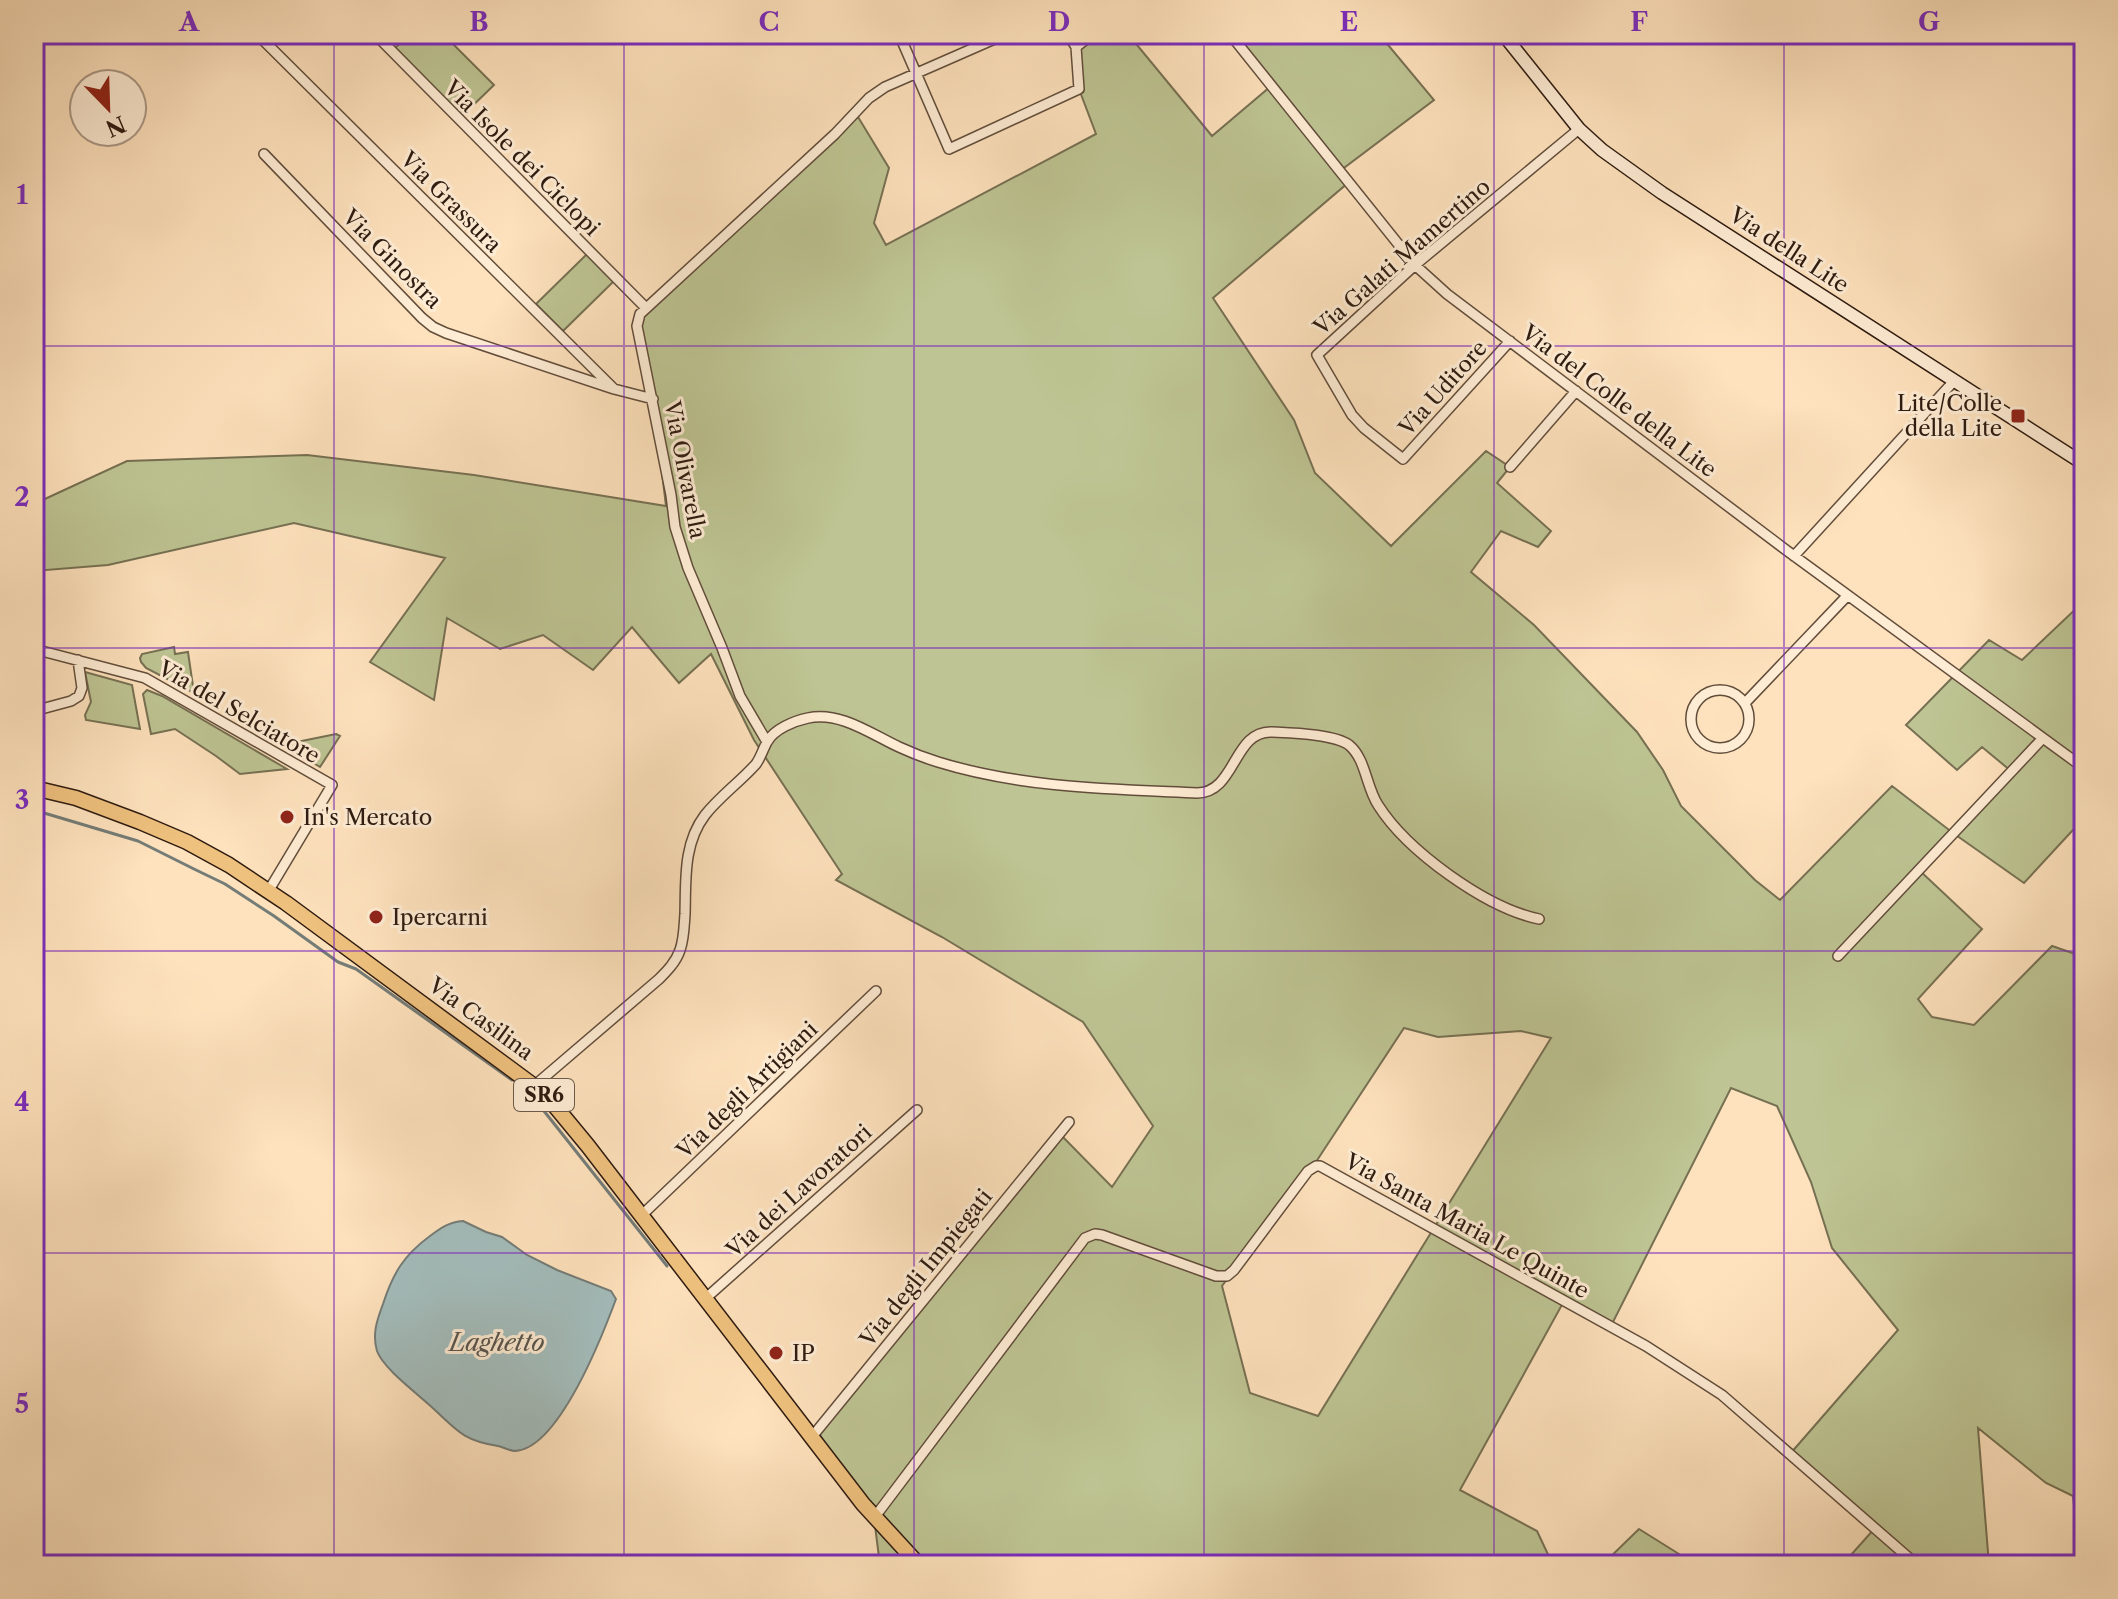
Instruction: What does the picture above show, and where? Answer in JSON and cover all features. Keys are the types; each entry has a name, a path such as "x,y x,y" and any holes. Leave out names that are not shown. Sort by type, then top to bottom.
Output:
{"main road":[{"name":"Via Casilina","path":"34,788 91,803 177,837 216,858 269,890 534,1086 576,1130 874,1518 919,1565"}],"street":[{"name":"Via Isole dei Ciclopi","path":"375,34 646,308"},
{"path":"899,34 949,149 1079,89 1076,47 1068,34"},
{"path":"646,308 835,134 869,98 885,87 1006,34"},
{"path":"1076,47 1093,34"},
{"name":"Via del Colle della Lite","path":"1230,34 1415,265 1447,294 1847,596 2084,768"},
{"name":"Via della Lite","path":"1503,34 1579,129 1602,150 1662,193 2084,464"},
{"name":"Via Grassura","path":"263,40 614,389"},
{"name":"Via Galati Mamertino","path":"1403,459 1352,415 1317,355 1415,265 1579,129"},
{"name":"Via Ginostra","path":"264,154 433,327 614,389 653,399"},
{"name":"Via Olivarella","path":"646,308 640,314 637,326 675,527 688,568 740,696 767,742"},
{"name":"Via Uditore","path":"1403,459 1510,341"},
{"path":"1794,556 1954,381"},
{"path":"1510,467 1576,391"},
{"path":"1745,703 1847,596"},
{"name":"Via del Selciatore","path":"34,649 149,680 332,785 269,890"},
{"path":"34,711 79,696 82,688 78,660"},
{"path":"1721,690 1738,696 1745,703 1749,720 1744,736 1737,742 1721,748 1712,747 1693,729 1692,711 1703,695 1721,690"},
{"path":"534,1086 659,979 673,963 684,934 687,858 694,832 723,793 757,761 767,742 780,730 812,717 829,717 845,722 923,757 989,775 1071,786 1200,793 1218,786 1247,743 1259,734 1272,732 1332,738 1353,749 1378,805 1391,823 1422,853 1456,880 1500,906 1539,919"},
{"path":"1838,956 2043,738"},
{"name":"Via degli Artigiani","path":"642,1215 876,991"},
{"name":"Via dei Lavoratori","path":"706,1298 917,1110"},
{"name":"Via degli Impiegati","path":"811,1438 1069,1122"},
{"name":"Via Santa Maria Le Quinte","path":"874,1518 1085,1238 1102,1235 1216,1276 1227,1276 1308,1171 1320,1166 1646,1346 1722,1395 1917,1565"}],"green space":[{"path":"410,34 443,34 494,85 462,116 395,48"},
{"path":"1091,34 1128,34 1212,136 1271,86 1230,34 1379,34 1434,100 1340,171 1349,182 1213,298 1294,420 1315,473 1391,546 1486,451 1510,467 1497,483 1551,531 1538,547 1501,531 1471,572 1534,625 1637,732 1663,770 1681,806 1755,880 1780,900 1892,786 1953,833 1919,870 1982,929 1918,999 1932,1017 1974,1025 2052,946 2084,957 2084,1565 2080,1565 2073,1496 2046,1483 1978,1428 1989,1565 1842,1565 1875,1528 1790,1454 1898,1330 1832,1248 1811,1182 1777,1106 1731,1088 1611,1326 1564,1301 1460,1490 1537,1531 1553,1565 880,1565 874,1518 818,1433 1059,1133 1112,1187 1153,1126 1083,1022 942,937 836,880 842,874 754,740 711,654 679,683 632,627 593,670 543,635 500,649 447,618 434,700 370,662 445,558 294,523 108,565 34,571 34,504 127,461 307,455 474,475 666,506 653,399 637,326 646,308 855,112 889,168 874,223 886,245 1096,134 1079,89 1076,47","holes":["1404,1028 1438,1037 1521,1031 1551,1038 1318,1416 1250,1393 1222,1286 1312,1168"]},
{"path":"587,254 614,281 563,331 536,304"},
{"path":"2084,601 2084,818 2024,883 1953,833 2011,771 1982,747 1957,770 1906,725 1989,640 2022,660"},
{"path":"174,647 175,654 188,652 194,693 146,668 141,662 142,654"},
{"path":"85,672 132,685 140,729 86,720 91,702"},
{"path":"147,690 287,769 240,774 175,729 151,734 143,694"},
{"path":"336,734 340,736 320,767 289,748 292,743"},
{"path":"1639,1529 1679,1554 1666,1565 1602,1565"}],"water":[{"name":"Laghetto","path":"463,1221 502,1237 527,1255 557,1270 611,1291 616,1299 590,1362 563,1411 548,1431 531,1445 515,1451 478,1442 457,1430 387,1366 377,1351 375,1333 379,1316 400,1266 413,1250 434,1233 449,1224"}],"waterway":[{"path":"34,810 138,841 225,884 338,962 356,969 512,1080"},
{"path":"527,1093 667,1266"}],"place":[{"name":"Lite/Colle della Lite","path":"2018,416"},
{"name":"In's Mercato","path":"287,817"},
{"name":"Ipercarni","path":"376,917"},
{"name":"IP","path":"776,1353"}]}
